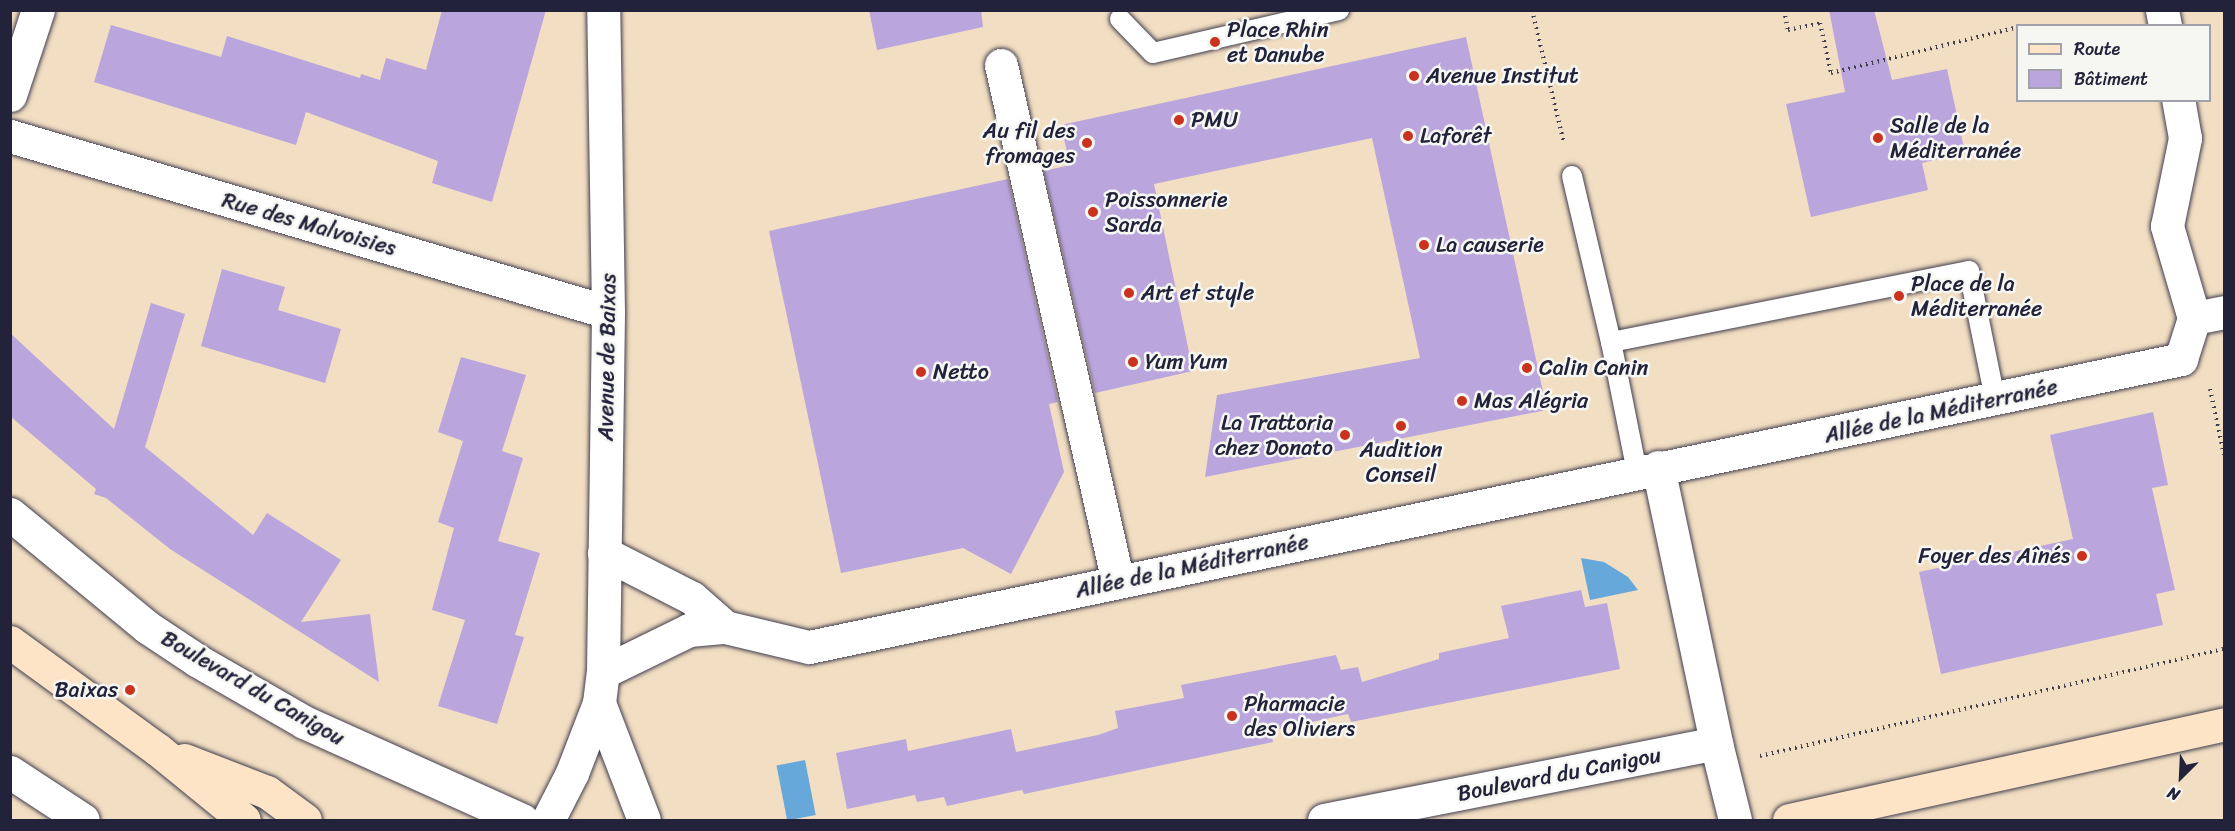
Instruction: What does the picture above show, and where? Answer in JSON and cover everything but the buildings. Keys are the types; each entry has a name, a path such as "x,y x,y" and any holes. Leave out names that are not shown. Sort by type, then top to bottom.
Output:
{"street":[{"path":"10,95 38,10"},
{"name":"Avenue de Baixas","path":"548,820 573,773 601,688 608,312 603,10"},
{"path":"1001,65 1118,582"},
{"name":"Allée de la Méditerranée","path":"601,688 689,630 725,627 809,647 2181,359 2209,315 2167,226 2185,138 2178,102"},
{"name":"Rue des Malvoisies","path":"10,136 608,312"},
{"path":"1648,470 1735,820"},
{"name":"Boulevard du Canigou","path":"10,514 147,627 198,661 304,722 522,820"},
{"name":"Allée de la Méditerranée","path":"604,553 692,598 725,627"},
{"path":"10,642 157,749 244,820"},
{"name":"Avenue de Baixas","path":"601,688 644,820"},
{"path":"1790,820 2224,724"},
{"path":"157,749 267,792 304,820"},
{"name":"Boulevard du Canigou","path":"1324,820 1719,754"},
{"path":"10,772 83,820"}],"lane":[{"path":"1120,19 1154,53 1339,10"},
{"path":"1572,176 1611,342 1648,470"},
{"path":"1611,342 1969,272 1995,399"}],"path":[{"path":"1532,10 1572,176"},
{"path":"1784,10 1788,30 1820,23 1831,73 2016,27"},
{"path":"1719,754 2224,649"}],"water":[{"path":"1581,558 1604,562 1628,577 1638,590 1590,600"},
{"path":"805,760 816,815 787,820 777,766"}],"place":[{"name":"Place Rhin et Danube","path":"1215,42"},
{"name":"Avenue Institut","path":"1414,76"},
{"name":"PMU","path":"1179,120"},
{"name":"Laforêt","path":"1408,136"},
{"name":"Salle de la Méditerranée","path":"1878,138"},
{"name":"Au fil des fromages","path":"1087,143"},
{"name":"Poissonnerie Sarda","path":"1093,212"},
{"name":"La causerie","path":"1424,245"},
{"name":"Art et style","path":"1129,293"},
{"name":"Place de la Méditerranée","path":"1899,296"},
{"name":"Yum Yum","path":"1133,362"},
{"name":"Calin Canin","path":"1527,368"},
{"name":"Netto","path":"921,372"},
{"name":"Mas Alégria","path":"1462,401"},
{"name":"Audition Conseil","path":"1401,426"},
{"name":"La Trattoria chez Donato","path":"1345,435"},
{"name":"Foyer des Aînés","path":"2082,556"},
{"name":"Baixas","path":"130,690"},
{"name":"Pharmacie des Oliviers","path":"1232,716"}]}
